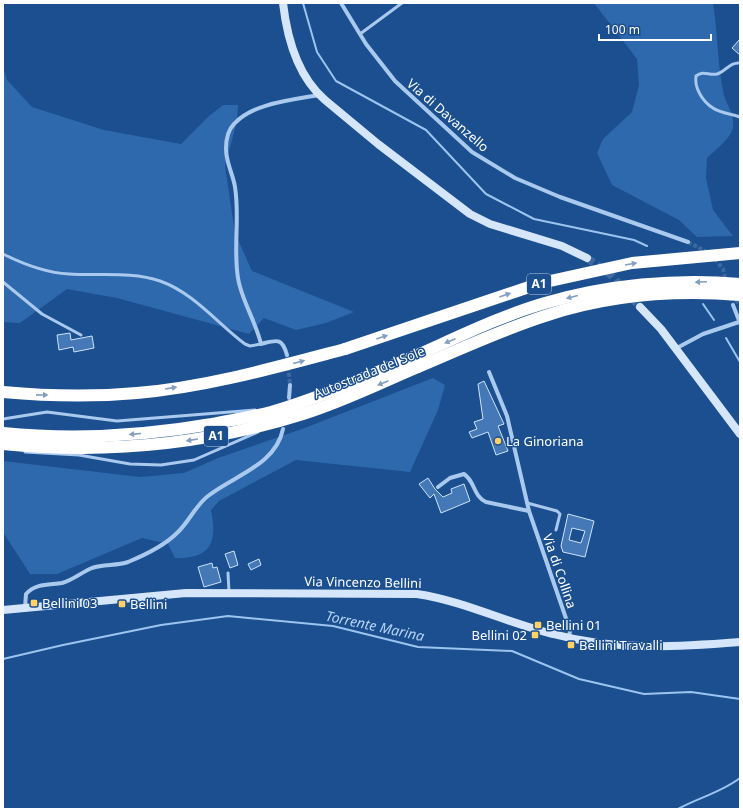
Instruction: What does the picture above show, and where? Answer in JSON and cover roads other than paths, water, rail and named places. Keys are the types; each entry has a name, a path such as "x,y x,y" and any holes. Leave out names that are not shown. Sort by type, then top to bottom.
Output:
{"highway":[{"name":"Autostrada del Sole","path":"3,392 87,395 138,393 229,378 345,349 541,283 632,263 740,253"},
{"name":"Autostrada del Sole","path":"3,444 92,449 183,441 273,423 304,414 349,397 502,318 544,303 590,292 658,284 717,282 740,284"},
{"name":"Autostrada del Sole","path":"3,432 30,435 97,437 132,435 195,427 248,418 287,403 347,386 548,314 593,303 659,294 719,293 740,295"}],"main road":[{"path":"283,3 290,44 299,65 319,95 378,144 470,214 490,224 562,246 587,258"},
{"path":"640,307 660,329 740,434"},
{"name":"Via Vincenzo Bellini","path":"3,610 186,593 417,594 447,600 539,631 602,644 659,648 740,642"}],"street":[{"name":"Via di Davanzello","path":"341,3 360,34 395,81 472,152 515,178 560,197 688,242"},
{"path":"287,355 283,344 280,341 276,340 262,344 258,327 238,280 235,248 238,216 235,186 226,158 227,140 233,124 266,105 319,95"},
{"path":"675,349 703,334 740,322 733,305"},
{"name":"Via di Collina","path":"489,372 507,416 529,511 570,630 569,638"},
{"path":"287,403 290,385"},
{"path":"25,608 26,594 35,587 63,582 92,568 128,562 160,547 177,533 197,506 207,496 252,468 269,454 279,440 281,428"},
{"path":"438,487 450,478 459,474 464,474 468,476 480,499 486,502 529,511"}],"lane":[{"path":"360,34 402,3"},
{"path":"740,62 731,65 719,73 702,73 696,76 695,80 697,88 703,98 714,109 740,117"},
{"path":"3,254 49,272 142,277 159,281 184,293 197,302 245,344 250,346 262,344"},
{"path":"3,282 42,314 81,335"},
{"path":"324,412 349,397"},
{"path":"3,419 47,412 106,421 130,420 287,403"},
{"path":"291,422 308,417"},
{"path":"281,428 285,424"},
{"path":"19,451 79,455 130,464 161,465 194,460 262,431"},
{"path":"527,503 557,511 560,514 556,530"},
{"path":"228,573 229,592"}],"waterway":[{"path":"303,3 317,52 336,81 426,130 486,194 534,219 634,240 647,246"},
{"path":"703,304 714,320"},
{"path":"726,338 740,362"},
{"name":"Torrente Marina","path":"3,659 161,625 228,616 333,626 418,647 512,651 579,679 644,694 691,692 740,699"},
{"path":"678,809 718,791 740,778"}],"tunnel":[{"path":"688,242 709,253"},
{"path":"587,258 611,275 640,307"},
{"path":"715,259 723,269 726,281"},
{"path":"730,297 733,305 740,299"},
{"path":"287,355 290,385"}],"place":[{"name":"La Ginoriana","path":"498,441"},
{"name":"Bellini 03","path":"34,603"},
{"name":"Bellini","path":"122,604"},
{"name":"Bellini 01","path":"538,625"},
{"name":"Bellini 02","path":"535,635"},
{"name":"Bellini Travalli","path":"571,645"}]}
